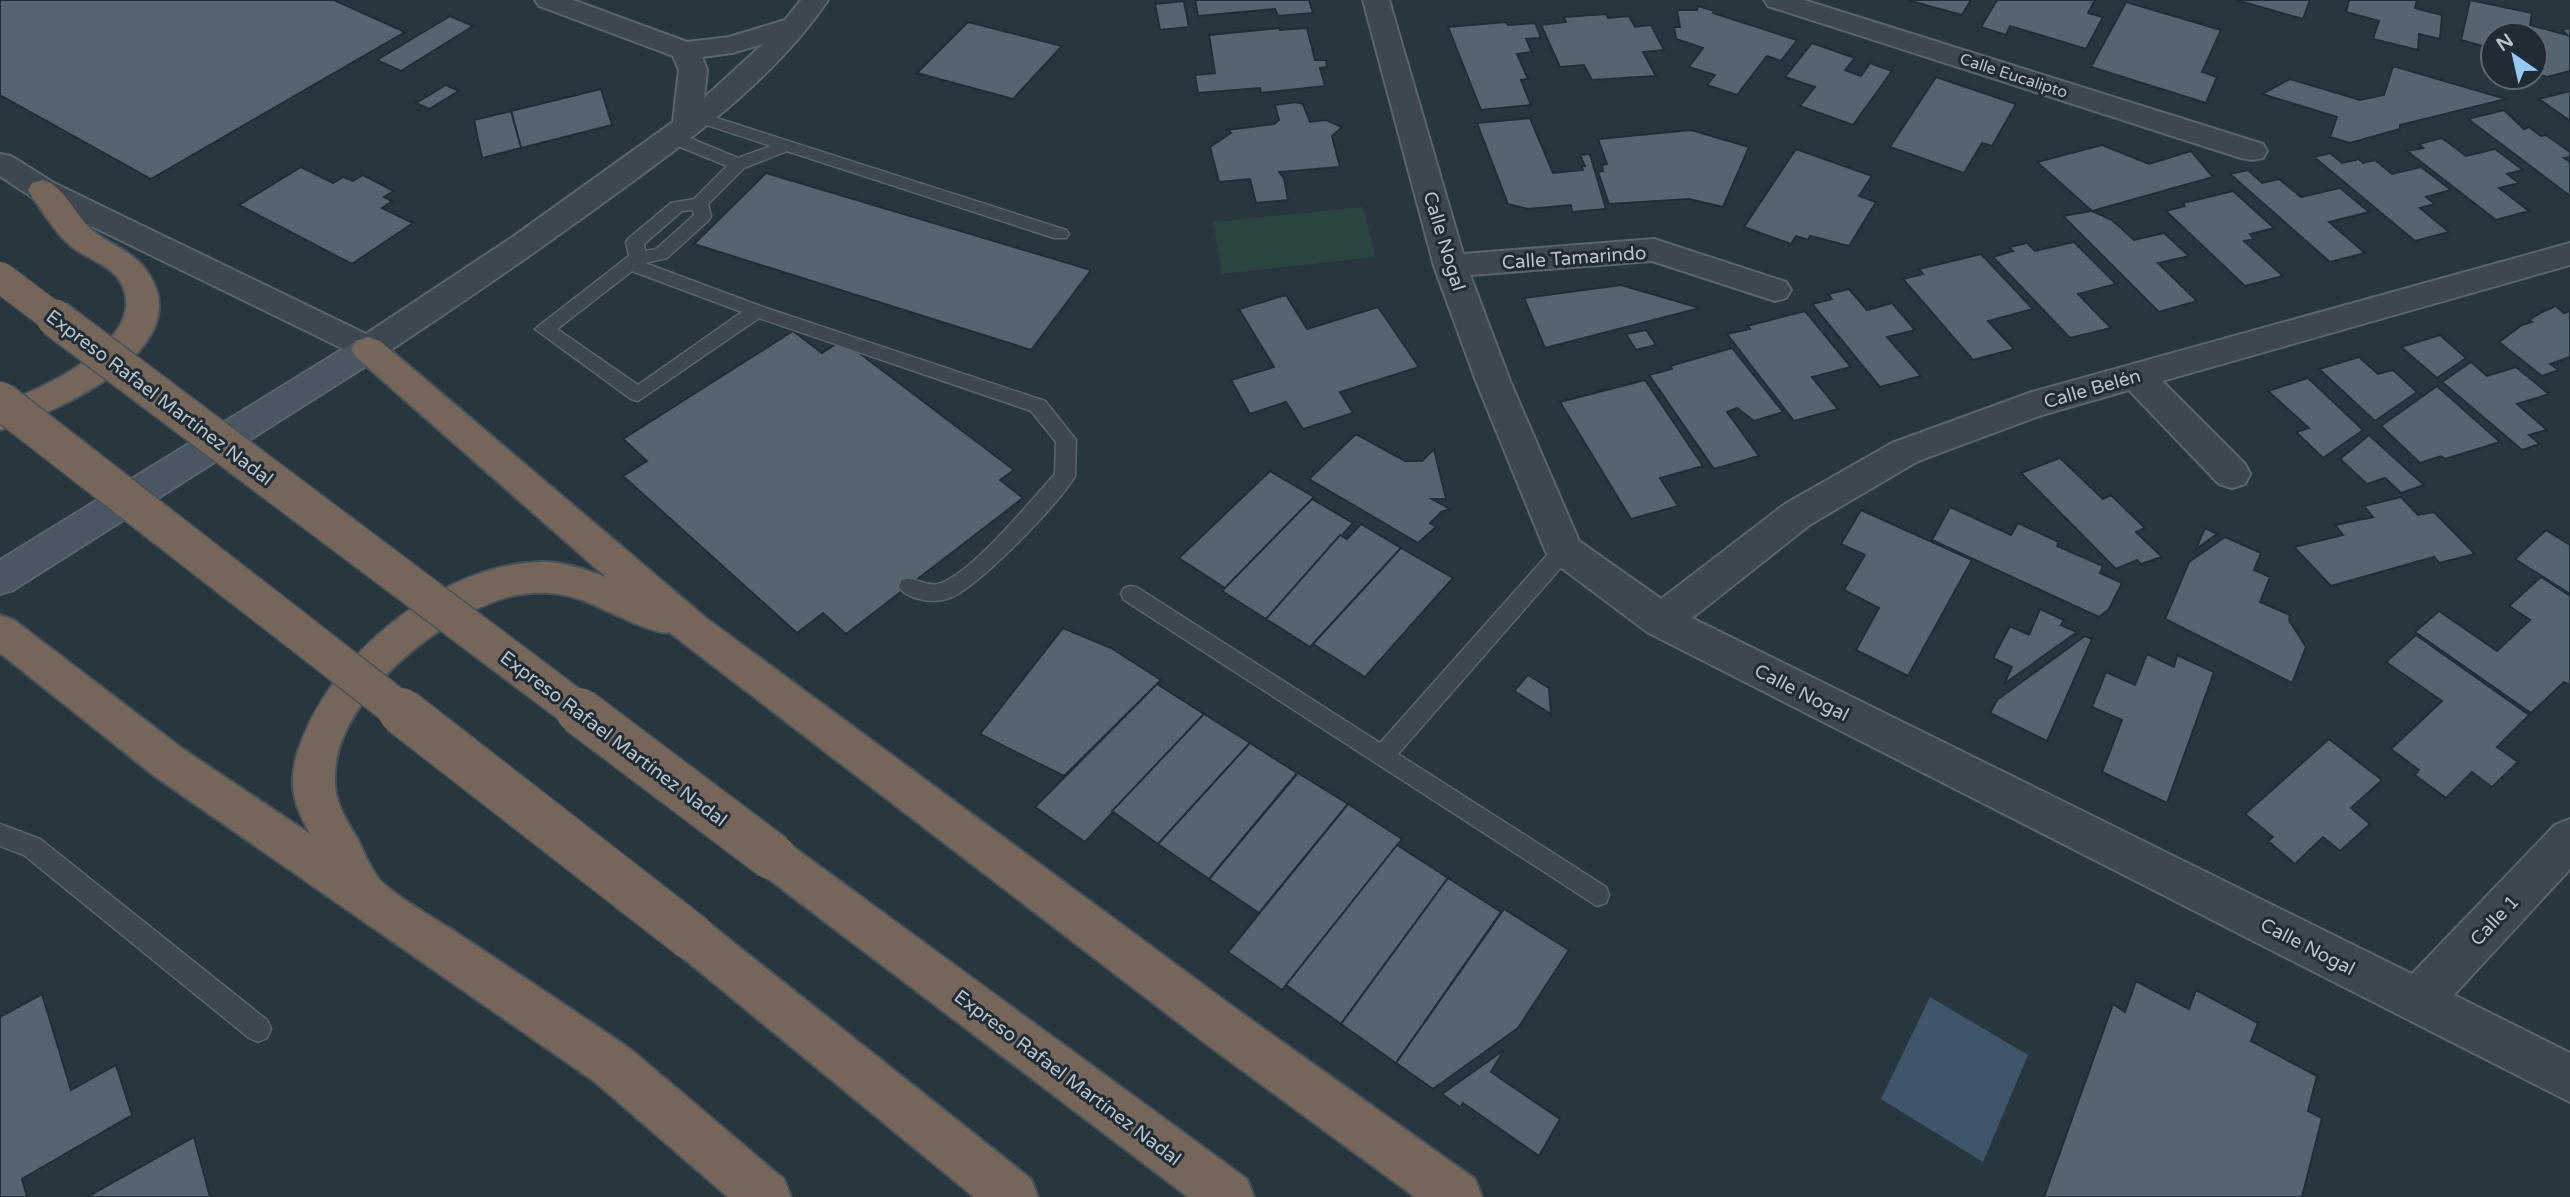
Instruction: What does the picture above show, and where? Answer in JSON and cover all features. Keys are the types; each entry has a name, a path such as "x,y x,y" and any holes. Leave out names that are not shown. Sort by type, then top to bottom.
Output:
{"highway":[{"path":"0,417 48,400 89,376 131,338 143,309 143,295 127,267 76,233 43,190"},
{"name":"Expreso Rafael Martínez Nadal","path":"0,277 1229,1197"},
{"path":"368,349 692,629 1214,1022 1457,1197"},
{"path":"0,400 693,938 1013,1197"},
{"path":"366,896 316,800 314,768 324,731 341,699 376,659 419,625 465,598 506,582 544,577 571,580 692,629"},
{"path":"0,631 168,762 612,1065 765,1197"}],"main road":[{"path":"0,579 368,349"}],"street":[{"path":"548,0 684,51 732,45 797,26"},
{"path":"0,163 43,190 368,349 470,283 688,128 797,26 815,0"},
{"name":"Calle Nogal","path":"1376,0 1450,266 1493,381 1564,550 1661,621 2570,1078"},
{"name":"Calle Eucalipto","path":"1777,0 2252,151"},
{"path":"684,51 692,70 688,128"},
{"name":"Calle Tamarindo","path":"1450,266 1654,250 1775,290"},
{"name":"Calle Belén","path":"1661,621 1798,513 1905,452 2032,405 2570,254"},
{"path":"2135,375 2232,474"},
{"name":"Calle 1","path":"2418,1001 2570,839"}],"lane":[{"path":"688,128 786,146 1060,234"},
{"path":"688,128 738,164"},
{"path":"634,261 635,242 677,207 699,203 738,164 786,146"},
{"path":"699,203 703,216 661,254 634,261 544,330 638,394 757,311"},
{"path":"634,261 757,311 1038,406 1066,440 1065,476 979,568 947,590 924,594 908,586"},
{"path":"1382,757 1564,550"},
{"path":"1132,594 1597,895"},
{"path":"0,835 32,847 258,1029"}],"green space":[{"path":"1363,207 1376,257 1222,274 1213,222"}],"water":[{"path":"1930,997 2028,1055 1983,1162 1881,1099"}],"building":[{"path":"0,0 334,0 405,32 151,179 0,95"},
{"path":"1195,0 1309,0 1313,13 1278,16 1275,9 1198,16"},
{"path":"1907,0 1971,0 1962,15"},
{"path":"1997,0 2095,0 2088,13 2103,17 2086,49 2010,26 2006,35 1981,27"},
{"path":"2236,0 2310,0 2303,19"},
{"path":"2349,0 2417,0 2415,8 2442,15 2440,39 2419,34 2418,50 2373,39 2379,21 2346,12"},
{"path":"2470,0 2532,13 2531,21 2479,21 2479,45 2461,40"},
{"path":"1184,1 1189,27 1160,30 1155,4"},
{"path":"2126,2 2221,30 2202,72 2217,77 2206,103 2091,67"},
{"path":"1698,6 1797,40 1781,61 1767,56 1737,95 1707,85 1715,75 1689,67 1703,48 1676,39 1674,27 1680,27 1677,10 1697,10"},
{"path":"1606,14 1608,18 1629,16 1635,27 1651,25 1664,50 1643,52 1656,76 1592,80 1584,65 1560,67 1541,25 1566,22 1564,17"},
{"path":"450,16 473,26 401,71 377,60"},
{"path":"968,22 1062,46 1013,99 917,73"},
{"path":"1506,22 1508,25 1535,23 1541,38 1526,39 1532,52 1517,54 1528,79 1521,80 1531,105 1481,110 1448,27"},
{"path":"1307,28 1315,60 1326,60 1327,67 1320,68 1325,86 1261,93 1260,88 1198,93 1195,75 1215,73 1209,35"},
{"path":"2570,28 2570,71 2549,76 2549,30 2567,35 2562,30"},
{"path":"1812,43 1855,58 1845,70 1861,76 1870,63 1892,71 1853,125 1800,106 1815,87 1785,77"},
{"path":"2393,66 2506,99 2400,125 2400,129 2350,143 2330,137 2337,117 2262,94 2290,79 2360,100 2384,95"},
{"path":"1936,77 2016,104 1992,146 1982,143 1964,173 1890,147"},
{"path":"446,85 459,91 429,109 416,103"},
{"path":"601,89 612,125 521,148 511,111"},
{"path":"2570,91 2570,121 2539,99"},
{"path":"1296,102 1303,104 1310,122 1326,120 1342,127 1332,136 1340,167 1279,172 1284,178 1288,200 1256,203 1250,179 1219,182 1210,147 1231,133 1227,130 1274,124 1279,120 1275,105"},
{"path":"2504,110 2524,129 2529,127 2541,136 2546,135 2570,152 2570,157 2564,158 2570,162 2570,196 2468,119"},
{"path":"511,111 521,148 482,158 474,120"},
{"path":"1530,118 1553,173 1583,170 1581,166 1585,166 1580,155 1590,154 1606,209 1572,212 1571,205 1528,209 1508,204 1477,123"},
{"path":"1691,130 1749,147 1723,207 1689,199 1609,204 1598,172 1603,171 1602,165 1607,164 1598,139"},
{"path":"2442,138 2466,156 2495,149 2523,170 2507,174 2519,183 2499,188 2529,211 2496,220 2407,151 2423,148 2419,144"},
{"path":"2102,145 2149,164 2191,151 2213,177 2092,211 2037,162"},
{"path":"1796,149 1872,176 1859,196 1876,202 1849,246 1810,236 1808,240 1796,236 1791,244 1744,227"},
{"path":"2330,153 2342,163 2359,159 2363,163 2375,160 2392,174 2421,167 2451,190 2426,197 2435,204 2420,208 2449,232 2415,241 2314,157"},
{"path":"301,167 333,183 343,177 353,181 363,175 394,191 384,197 392,201 382,208 413,223 352,264 239,205"},
{"path":"2248,170 2262,183 2279,179 2301,197 2340,188 2369,212 2329,222 2365,253 2330,262 2230,174"},
{"path":"766,173 1091,270 1031,350 694,244"},
{"path":"2233,191 2274,228 2250,234 2254,239 2244,241 2283,276 2245,286 2166,211 2185,206 2183,203"},
{"path":"2092,211 2112,220 2134,240 2164,233 2189,256 2158,263 2197,301 2159,312 2063,216"},
{"path":"2074,242 2116,284 2078,294 2111,328 2070,338 1993,257 2013,251 2009,247 2027,243 2035,251"},
{"path":"1981,254 2033,309 1988,321 2014,349 1973,360 1903,279 1923,274 1919,269"},
{"path":"1621,285 1700,308 1545,348 1524,298"},
{"path":"1849,289 1867,310 1892,303 1915,330 1887,337 1921,376 1880,387 1812,304 1832,299 1828,294"},
{"path":"1286,295 1307,329 1378,307 1419,367 1340,392 1353,413 1303,429 1286,402 1250,414 1231,380 1274,367 1239,309"},
{"path":"2556,306 2564,313 2570,311 2570,357 2550,364 2559,370 2542,376 2499,342 2522,325 2532,322 2529,320"},
{"path":"1805,311 1851,367 1812,377 1838,409 1794,421 1727,334"},
{"path":"1646,330 1656,345 1636,350 1626,334"},
{"path":"793,331 822,353 842,340 1014,470 1000,480 1023,498 846,634 823,613 797,633 623,476 647,461 623,439"},
{"path":"2440,335 2466,358 2437,378 2401,347"},
{"path":"1732,348 1783,412 1754,421 1737,408 1727,412 1759,456 1714,469 1649,375"},
{"path":"2359,357 2378,374 2393,370 2417,392 2375,421 2319,369"},
{"path":"2471,362 2487,376 2516,367 2549,394 2517,404 2547,430 2529,435 2540,444 2522,450 2442,382"},
{"path":"2308,378 2363,430 2323,458 2296,432 2309,428 2268,391"},
{"path":"1645,380 1703,466 1660,478 1678,506 1631,519 1560,402"},
{"path":"2437,386 2500,442 2445,459 2441,456 2420,463 2381,426"},
{"path":"1356,434 1405,461 1422,461 1434,449 1446,499 1432,499 1450,509 1441,512 1430,523 1436,527 1418,543 1309,479"},
{"path":"2369,435 2424,485 2401,493 2385,478 2367,484 2340,459"},
{"path":"2060,458 2103,499 2111,495 2145,528 2136,532 2162,557 2141,564 2137,560 2116,569 2021,473"},
{"path":"1270,471 1314,497 1225,588 1179,558"},
{"path":"2401,497 2418,515 2434,512 2475,554 2439,563 2434,557 2331,586 2294,547 2343,535 2335,525 2373,517 2364,506"},
{"path":"1312,499 1353,523 1266,619 1222,591"},
{"path":"1950,507 2011,535 2018,523 2059,542 2057,546 2103,566 2100,573 2122,583 2109,609 2099,617 1932,540"},
{"path":"1861,510 1972,560 1908,676 1856,650 1879,608 1844,590 1865,555 1841,544"},
{"path":"1361,524 1401,548 1310,647 1266,619 1340,535 1347,539"},
{"path":"2205,528 2217,534 2196,549"},
{"path":"2546,530 2570,545 2570,594 2515,559"},
{"path":"2225,537 2261,553 2254,570 2270,577 2260,602 2290,615 2289,620 2306,647 2292,683 2165,619 2189,562"},
{"path":"1401,548 1453,578 1365,677 1313,644"},
{"path":"2541,577 2570,596 2570,685 2564,682 2531,713 2415,632 2439,611 2497,651 2530,620 2509,606"},
{"path":"2040,609 2064,620 2061,625 2077,632 2004,684 2012,667 1993,658 2010,626 2029,635"},
{"path":"1063,628 1111,648 1161,680 1064,776 980,734"},
{"path":"2416,635 2529,715 2497,747 2518,762 2492,787 2472,772 2446,798 2415,775 2419,770 2391,749 2442,701 2386,662"},
{"path":"2085,636 2092,639 2047,741 1990,713 1997,700"},
{"path":"2147,654 2174,667 2177,655 2214,672 2167,803 2102,772 2122,720 2092,707 2106,672 2135,685"},
{"path":"1528,675 1549,688 1551,714 1514,691"},
{"path":"1157,684 1204,714 1085,842 1035,807"},
{"path":"1204,714 1250,743 1158,844 1112,811"},
{"path":"2329,739 2382,780 2351,808 2370,824 2340,851 2323,837 2295,864 2268,841 2273,837 2245,814"},
{"path":"1250,743 1297,773 1209,879 1158,844"},
{"path":"1298,773 1348,804 1259,913 1209,879"},
{"path":"1348,804 1402,839 1282,990 1228,952"},
{"path":"1397,845 1448,878 1341,1024 1286,985"},
{"path":"1448,878 1501,912 1396,1063 1341,1024"},
{"path":"1504,909 1569,950 1518,1028 1433,1089 1396,1063"},
{"path":"2136,981 2189,1009 2196,990 2258,1023 2251,1041 2317,1076 2308,1111 2322,1118 2302,1197 2044,1197 2113,1004 2125,1012"},
{"path":"42,994 71,1090 116,1065 132,1115 22,1179 27,1197 0,1197 0,1017"},
{"path":"1504,1050 1491,1072 1560,1119 1539,1156 1463,1103 1460,1107 1442,1094"},
{"path":"194,1137 210,1197 87,1197"}]}
